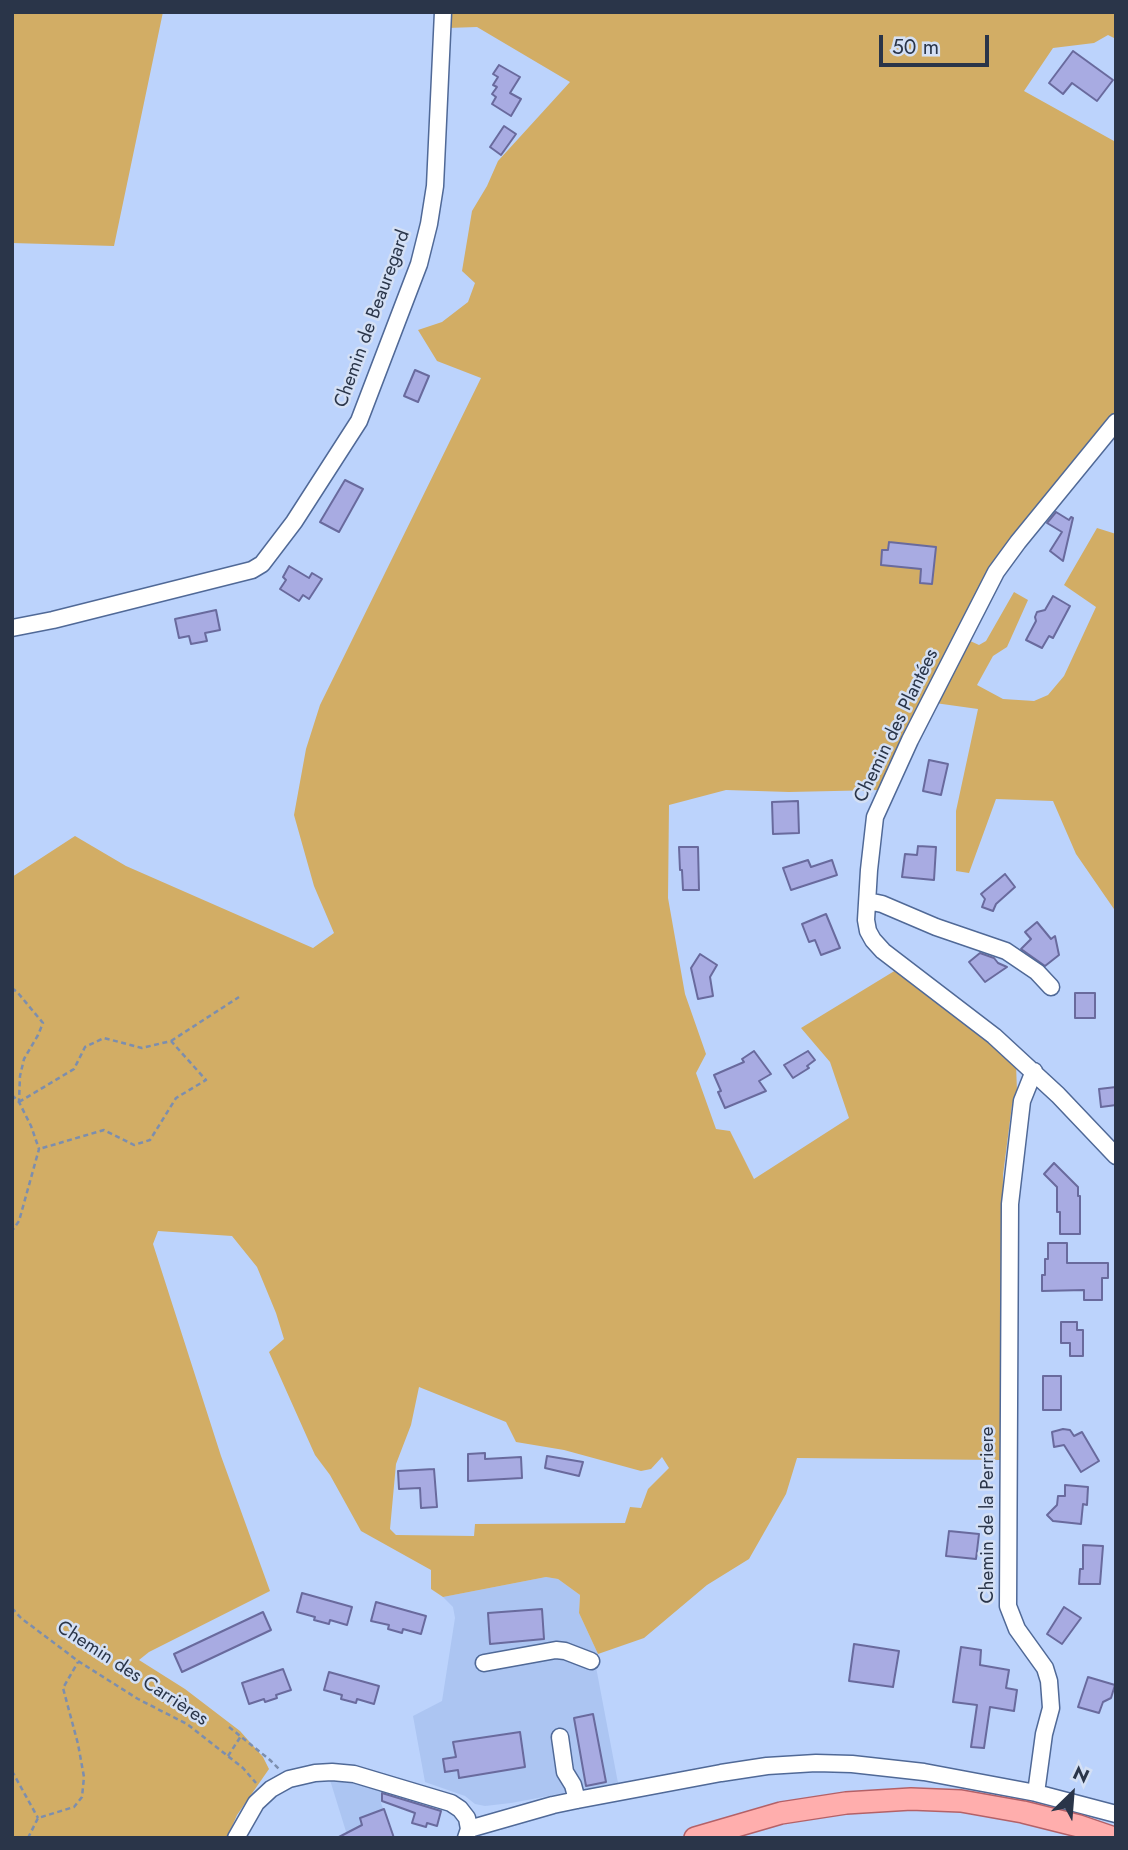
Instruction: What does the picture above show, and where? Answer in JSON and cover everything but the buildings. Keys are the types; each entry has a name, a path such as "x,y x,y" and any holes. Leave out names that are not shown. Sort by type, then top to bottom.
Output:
{"main road":[{"path":"695,1838 781,1813 846,1803 911,1799 961,1801 1023,1812 1114,1838"}],"street":[{"name":"Chemin de Beauregard","path":"12,628 252,570 262,564 294,522 359,421 419,264 435,186 443,12"},
{"name":"Chemin des Plantées","path":"1116,422 996,572 910,740 875,817 866,920 873,940 883,951 995,1036 1034,1071 1116,1156"},
{"path":"868,901 1006,951 1037,972 1051,987"},
{"name":"Chemin de la Perriere","path":"1034,1071 1022,1101 1010,1204 1008,1606 1017,1629 1045,1668 1049,1681 1051,1708 1044,1734 1036,1793"},
{"path":"484,1663 556,1650 591,1661"},
{"path":"560,1737 565,1772 573,1785 577,1800"},
{"path":"236,1838 248,1814 265,1794 289,1779 324,1772 354,1774 451,1803 464,1813 468,1833 532,1810 577,1800 721,1773 767,1766 816,1763 901,1769 1036,1793 1116,1814"}],"path":[{"path":"12,988 43,1023 24,1059 19,1102"},
{"path":"19,1102 74,1069 85,1047 104,1038 142,1048 172,1041 239,997"},
{"path":"39,1149 104,1130 134,1145 150,1140 176,1098 206,1080 172,1041"},
{"path":"12,1095 19,1102 39,1149 19,1222 12,1231"},
{"path":"12,1222 19,1222"},
{"name":"Chemin des Carrières","path":"12,1608 78,1661 138,1699 187,1724 243,1768 265,1794"},
{"path":"28,1838 38,1818 74,1807 82,1797 84,1777 63,1688 78,1661"},
{"path":"229,1727 271,1760 289,1779"},
{"path":"228,1756 241,1737"},
{"path":"12,1771 38,1818"}],"shaded area":[{"path":"12,12 163,12 114,246 12,243"},
{"path":"447,12 1116,12 1116,39 1108,35 1094,43 1053,48 1024,91 1114,141 1116,139 1116,411 1006,546 879,790 726,790 669,805 668,898 685,994 706,1054 696,1073 716,1129 730,1131 754,1179 849,1118 830,1062 801,1028 896,970 1016,1064 1017,1092 1012,1105 1003,1175 1000,1460 797,1458 786,1494 749,1559 707,1585 644,1638 598,1654 579,1613 580,1595 558,1579 546,1577 443,1597 431,1589 431,1570 361,1531 330,1475 315,1455 269,1352 284,1339 257,1267 232,1236 158,1231 153,1244 221,1456 270,1591 149,1652 139,1660 185,1689 240,1731 263,1757 269,1769 237,1815 227,1838 12,1838 12,877 75,836 126,866 313,948 334,933 314,886 294,815 306,749 320,705 481,378 437,361 418,330 442,322 468,302 475,283 462,271 472,211 498,161 570,82 477,27 447,28","holes":["419,1387 506,1422 516,1442 564,1450 641,1471 651,1469 662,1457 669,1468 648,1489 641,1508 630,1507 625,1523 475,1524 474,1536 396,1535 390,1529 396,1464 411,1425"]},
{"path":"1097,528 1116,534 1116,912 1076,854 1053,801 996,799 969,873 956,871 956,811 978,709 935,703 968,640 979,645 986,641 1014,592 1028,600 1007,647 993,656 977,685 1003,699 1034,701 1048,695 1064,676 1096,607 1064,585"},
{"path":"546,1577 558,1579 580,1595 579,1613 598,1654 596,1667 618,1783 485,1806 425,1782 413,1716 442,1701 455,1618 453,1607 443,1597"},
{"path":"330,1780 381,1788 381,1803 395,1838 348,1838"}]}
